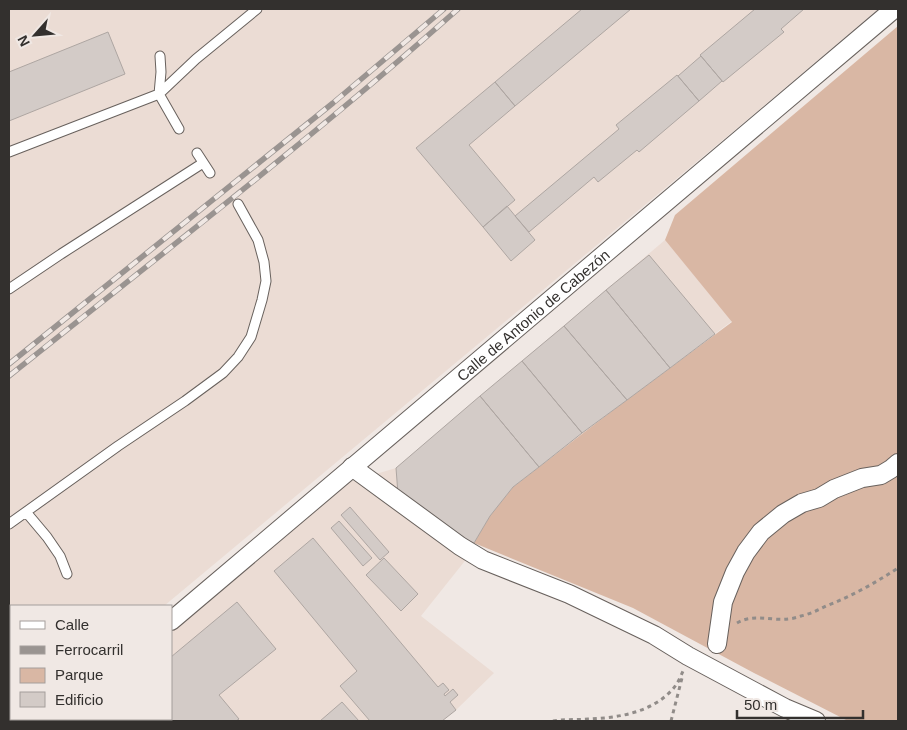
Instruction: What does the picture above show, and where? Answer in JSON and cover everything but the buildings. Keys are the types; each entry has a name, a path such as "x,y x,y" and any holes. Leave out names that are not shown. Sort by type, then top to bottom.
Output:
{"street":[{"name":"Calle de Antonio de Cabezón","path":"172,620 894,9"},
{"path":"352,467 482,560 569,594 654,635 688,656 785,708 816,721"},
{"path":"717,644 723,602 735,572 746,552 761,532 783,514 802,503 820,498 834,489 862,478 881,475 896,468"}],"lane":[{"path":"9,152 159,94 196,59 256,9"},
{"path":"160,56 159,94 179,129"},
{"path":"197,153 210,173"},
{"path":"9,289 203,163"},
{"path":"9,524 200,390 223,373 238,357 250,337 260,309 266,281 264,262 258,240 238,204"},
{"path":"26,512 60,556 67,574"}],"path":[{"path":"735,624 742,620 758,617 776,620 804,616 866,588 898,568"},
{"path":"552,721 620,716 640,711 672,691 684,670 671,721"}],"shaded area":[{"path":"9,9 878,9 165,605 10,605 10,720 28,720 9,721"},
{"path":"665,240 732,321 513,487 490,515 464,562 421,616 494,673 442,721 50,721 172,720 172,623 349,482 396,468"}],"green space":[{"path":"898,26 898,721 848,721 633,608 474,543 490,515 513,487 732,322 665,240 675,215"}],"railway":[{"path":"9,364 333,103 444,9"},
{"path":"9,376 292,149 404,57 458,9"}]}
